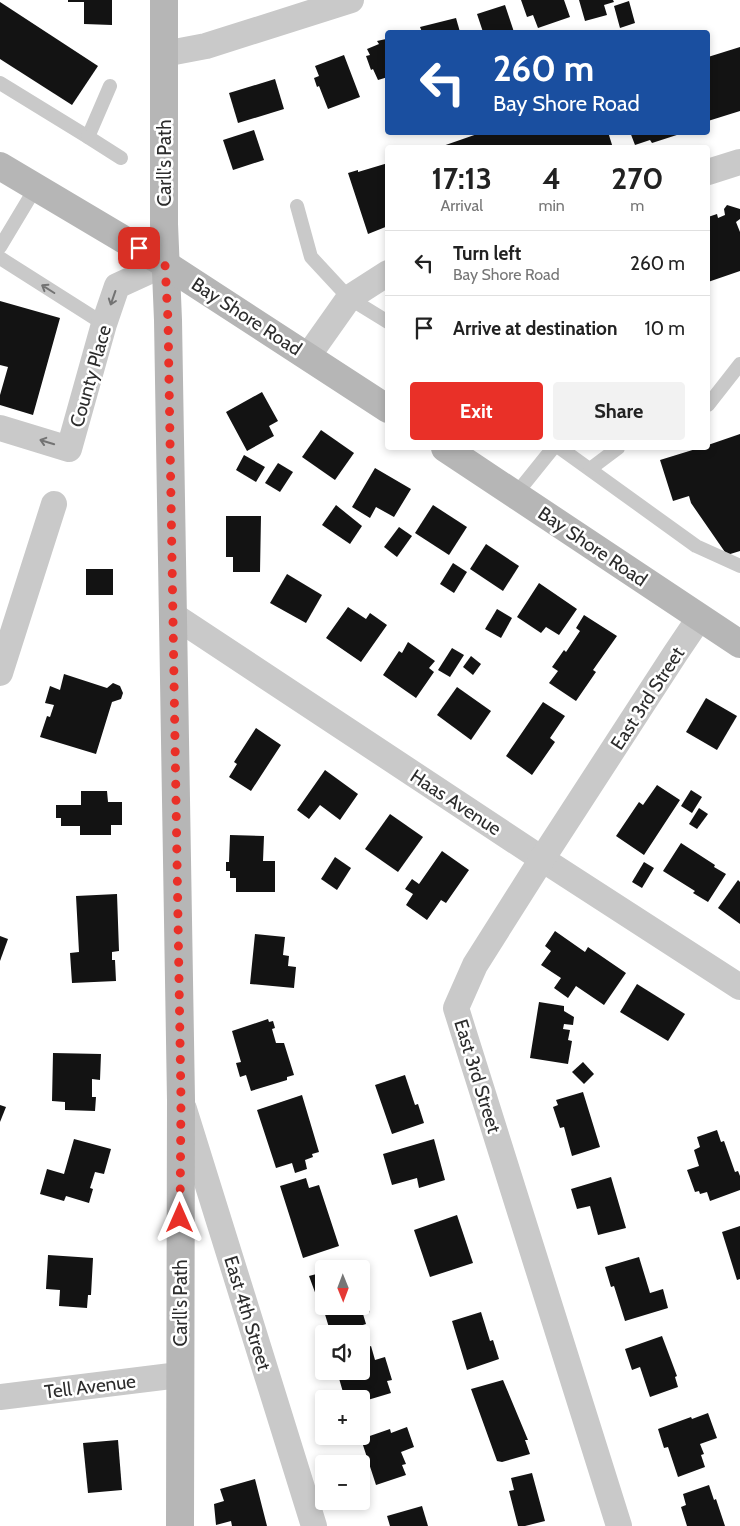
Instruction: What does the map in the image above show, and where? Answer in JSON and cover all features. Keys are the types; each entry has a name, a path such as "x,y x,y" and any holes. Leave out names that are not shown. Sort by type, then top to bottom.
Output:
{"street":[{"name":"Carll's Path","path":"164,0 165,264 168,320 181,1100 180,1526"},
{"path":"164,54 206,46 351,0"},
{"path":"710,171 740,162"},
{"name":"Bay Shore Road","path":"0,166 165,264 385,407"},
{"name":"County Place","path":"0,428 69,448 104,324 117,286 165,264"},
{"path":"308,356 349,298 385,275"},
{"name":"Bay Shore Road","path":"448,450 740,644"},
{"path":"0,672 54,504"},
{"name":"Haas Avenue","path":"173,615 542,859 740,987"},
{"name":"East 3rd Street","path":"619,1526 456,1008 475,965 700,618"},
{"name":"East 4th Street","path":"181,1100 314,1526"},
{"name":"Tell Avenue","path":"0,1397 180,1375"}],"lane":[{"path":"0,83 121,158"},
{"path":"88,137 110,86"},
{"path":"0,247 36,187"},
{"path":"297,206 311,257 349,298 385,320"},
{"path":"0,258 104,324"},
{"path":"710,402 740,364"},
{"path":"516,494 551,450"},
{"path":"563,450 696,546 740,566"},
{"path":"590,469 615,450"}],"building":[{"path":"68,0 112,0 112,25 84,24 84,2 68,2"},
{"path":"521,0 564,0 570,17 538,28 533,15 527,17"},
{"path":"579,0 613,0 614,2 604,5 607,15 585,21"},
{"path":"629,1 635,23 620,28 614,6"},
{"path":"0,2 98,66 72,105 0,59"},
{"path":"505,5 513,30 482,30 477,14"},
{"path":"456,18 459,30 421,30 420,27"},
{"path":"385,39 385,78 378,80 373,69 371,70 366,56 370,55 367,49 379,44 377,41"},
{"path":"740,47 740,111 710,120 710,56"},
{"path":"344,55 360,97 328,109 314,78 319,76 315,66"},
{"path":"275,79 284,109 238,123 229,93"},
{"path":"254,130 264,160 233,170 223,140"},
{"path":"474,135 609,135 612,145 446,145"},
{"path":"631,135 677,135 652,143 650,140 635,145"},
{"path":"385,164 385,227 368,234 348,173 358,170 358,172"},
{"path":"727,205 740,209 740,219 736,222 740,232 740,271 710,281 710,216 717,214 718,218 725,215 724,209"},
{"path":"0,301 60,318 33,415 0,405 0,395 8,367 0,365"},
{"path":"262,392 278,421 269,426 274,436 247,451 226,412"},
{"path":"321,430 354,453 335,480 302,457"},
{"path":"740,434 740,551 727,555 691,503 689,496 673,501 660,460 692,450 710,450 710,444"},
{"path":"244,455 265,467 256,482 236,470"},
{"path":"278,463 293,472 280,492 265,483"},
{"path":"375,468 411,489 394,517 376,507 370,518 352,507"},
{"path":"336,505 362,526 350,544 322,525"},
{"path":"433,505 467,527 449,555 415,533"},
{"path":"226,516 261,516 260,572 233,572 233,557 226,557"},
{"path":"399,527 412,536 397,557 384,547"},
{"path":"486,544 519,566 503,591 470,569"},
{"path":"453,563 467,572 454,593 440,584"},
{"path":"86,569 113,569 113,595 86,595"},
{"path":"287,574 322,595 306,623 270,603"},
{"path":"539,583 577,609 559,635 546,627 541,633 517,617"},
{"path":"348,607 366,619 370,613 387,625 361,662 326,638"},
{"path":"497,609 512,618 501,638 485,629"},
{"path":"584,615 617,636 593,670 596,672 576,701 549,683 558,671 552,667 564,650 566,652 580,631 576,628"},
{"path":"408,642 435,661 429,668 434,672 416,698 383,675 399,651 402,653"},
{"path":"452,648 464,655 450,677 438,670"},
{"path":"471,656 481,664 473,675 463,667"},
{"path":"64,674 107,688 113,683 120,686 123,693 121,699 112,702 96,754 40,737 47,716 50,717 54,705 45,703 50,686 60,690"},
{"path":"457,687 491,711 471,740 437,715"},
{"path":"706,698 737,716 717,750 686,732"},
{"path":"543,702 565,716 550,738 555,742 532,775 506,756"},
{"path":"256,728 281,745 251,791 229,777 237,764 234,762"},
{"path":"325,770 358,794 340,820 320,805 309,819 297,810"},
{"path":"657,785 680,800 644,855 616,836 639,802 643,805"},
{"path":"691,790 702,797 692,813 681,806"},
{"path":"81,791 107,791 108,802 122,802 122,825 111,825 111,835 80,835 80,826 61,826 61,818 56,818 56,805 81,805"},
{"path":"699,808 708,814 697,829 689,824"},
{"path":"390,814 423,837 398,872 365,849"},
{"path":"230,835 264,836 263,861 275,861 275,892 236,892 236,878 230,878 230,871 226,871 226,862 229,862"},
{"path":"681,843 726,874 708,902 693,893 695,891 663,871"},
{"path":"442,851 469,870 446,903 441,900 427,920 406,905 413,894 405,889 412,879 419,884"},
{"path":"335,857 351,868 337,890 321,879"},
{"path":"644,862 654,868 642,888 632,882"},
{"path":"738,880 740,882 740,924 718,908"},
{"path":"117,894 119,951 112,952 112,960 115,960 116,981 72,983 70,953 79,952 76,896"},
{"path":"555,931 585,952 588,947 626,973 604,1005 576,986 568,998 554,988 561,978 541,965 551,951 545,946"},
{"path":"255,934 285,937 283,955 289,956 288,966 296,967 294,988 250,984"},
{"path":"0,936 8,939 0,961"},
{"path":"637,984 685,1014 668,1041 620,1012"},
{"path":"539,1002 564,1006 564,1011 574,1017 573,1025 564,1024 563,1029 570,1030 568,1040 572,1041 568,1064 530,1058"},
{"path":"268,1019 269,1022 273,1021 275,1028 272,1029 276,1043 284,1043 294,1075 287,1077 287,1080 251,1091 246,1075 240,1077 236,1063 241,1062 232,1031"},
{"path":"53,1053 101,1054 100,1080 92,1079 92,1097 96,1097 95,1111 65,1110 65,1102 52,1101"},
{"path":"583,1062 594,1074 584,1084 572,1072"},
{"path":"405,1075 415,1105 418,1104 424,1123 392,1134 375,1085"},
{"path":"583,1092 600,1147 572,1156 564,1127 560,1128 553,1107 558,1105 556,1100"},
{"path":"302,1095 319,1152 312,1154 313,1157 305,1160 307,1169 295,1173 292,1163 276,1168 257,1110"},
{"path":"0,1105 6,1107 0,1122"},
{"path":"717,1130 721,1142 724,1141 735,1172 738,1171 740,1176 740,1190 710,1201 707,1192 700,1194 699,1191 695,1192 687,1170 699,1166 694,1150 700,1147 697,1137"},
{"path":"74,1139 111,1149 104,1174 95,1172 90,1188 93,1189 89,1203 66,1196 64,1201 40,1194 47,1169 64,1174"},
{"path":"434,1139 445,1180 419,1188 417,1178 392,1185 383,1154"},
{"path":"611,1177 626,1228 598,1235 590,1206 577,1209 571,1189"},
{"path":"306,1178 309,1188 319,1185 339,1246 303,1258 280,1186"},
{"path":"457,1215 473,1263 430,1277 414,1230"},
{"path":"740,1226 740,1279 737,1280 722,1232"},
{"path":"48,1255 93,1258 91,1295 88,1295 87,1308 59,1306 60,1290 46,1289"},
{"path":"639,1257 650,1293 663,1289 668,1308 625,1321 614,1286 611,1287 605,1267"},
{"path":"315,1274 315,1292 309,1276"},
{"path":"481,1312 490,1341 493,1340 499,1359 467,1370 452,1321"},
{"path":"325,1315 363,1315 366,1324 363,1325 328,1325"},
{"path":"662,1336 677,1376 675,1377 678,1387 650,1397 640,1367 632,1370 625,1349"},
{"path":"370,1346 375,1360 385,1357 392,1380 387,1381 391,1393 370,1399 370,1390 342,1390 339,1380 370,1380"},
{"path":"503,1380 528,1440 525,1440 530,1454 502,1462 497,1461 471,1389"},
{"path":"708,1413 717,1438 700,1444 704,1454 701,1455 705,1467 678,1477 668,1447 664,1448 658,1429"},
{"path":"407,1427 414,1447 401,1452 406,1464 402,1465 406,1475 376,1485 370,1467 370,1455 366,1455 363,1445 370,1445 370,1436 390,1429 391,1433"},
{"path":"118,1440 122,1490 88,1493 83,1443"},
{"path":"532,1473 545,1521 518,1526 509,1491 514,1490 511,1478"},
{"path":"255,1479 267,1526 232,1526 231,1521 216,1525 214,1504 224,1501 220,1489"},
{"path":"709,1485 725,1526 687,1526 681,1507 686,1505 683,1494"},
{"path":"422,1506 428,1526 390,1526 387,1516"}],"route":[{"path":"139,248 165,264 168,320 181,1100 180,1218"}]}
